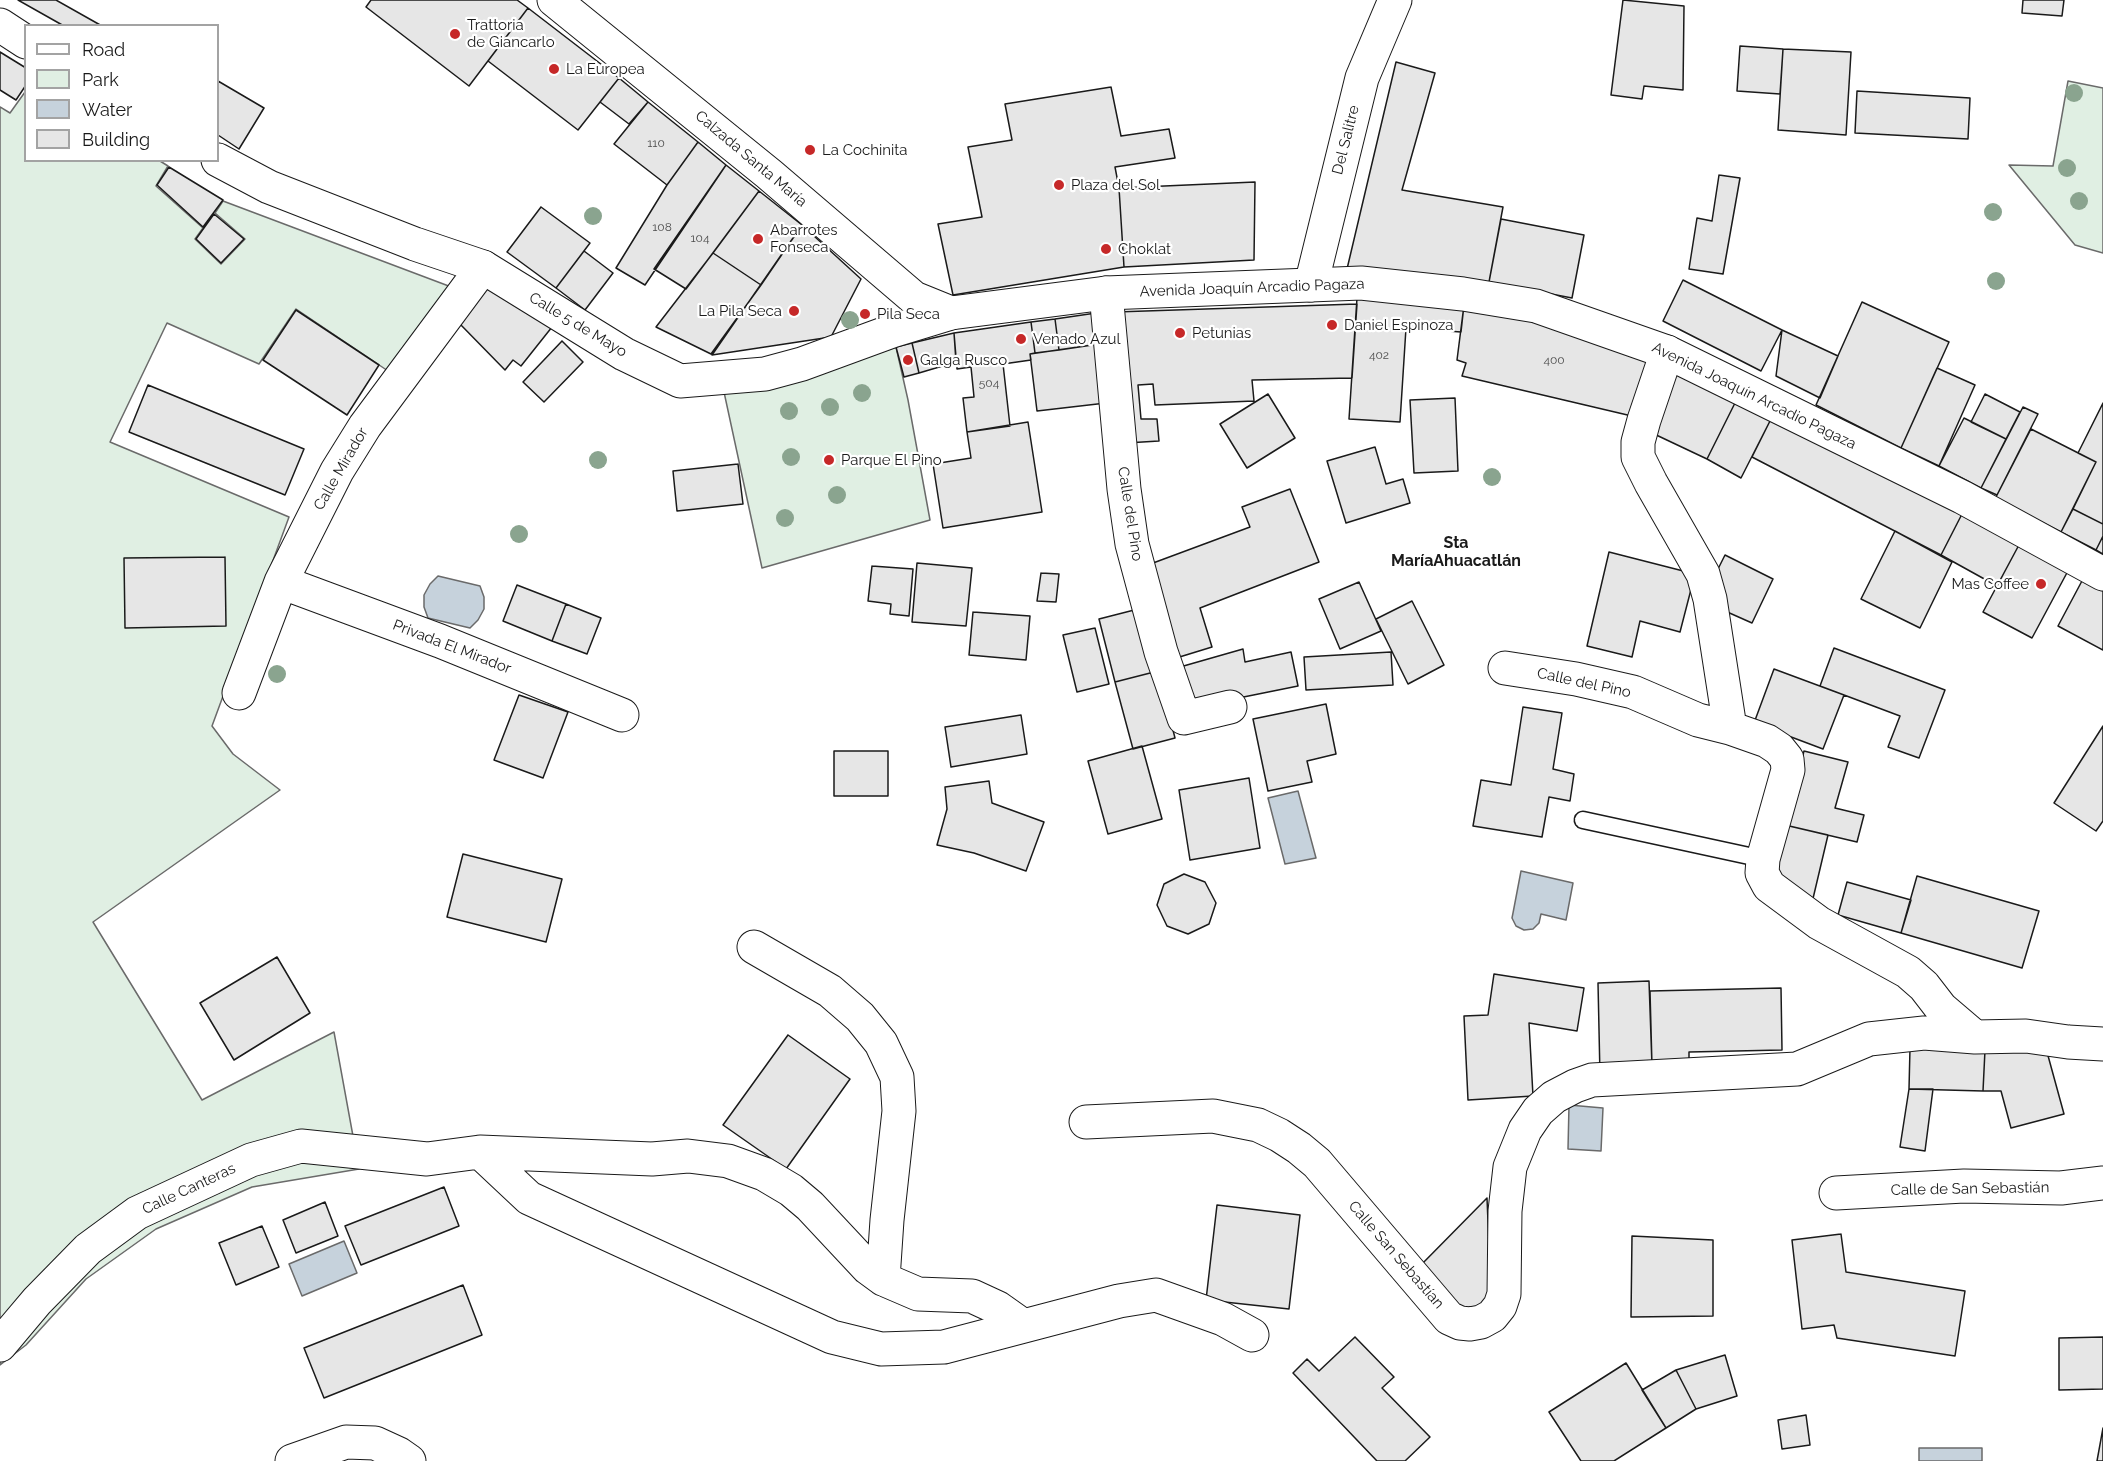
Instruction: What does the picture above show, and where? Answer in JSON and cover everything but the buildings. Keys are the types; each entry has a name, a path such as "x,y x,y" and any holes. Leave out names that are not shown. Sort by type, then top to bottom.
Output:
{"street":[{"name":"Calzada Santa María","path":"554,0 769,174 914,298 951,313"},
{"name":"Del Salitre","path":"1311,285 1362,78 1395,0"},
{"path":"0,25 24,41"},
{"name":"Calle 5 de Mayo","path":"219,161 269,187 415,244 483,267 624,354 680,381 765,374 811,361 892,331 951,313"},
{"name":"Calle Mirador","path":"239,693 281,582 337,471 354,444 483,267"},
{"name":"Avenida Joaquín Arcadio Pagaza","path":"951,313 1106,293 1360,283 1463,294 1536,306 1667,352 1962,497 2103,574"},
{"name":"Calle del Pino","path":"1106,293 1124,489 1132,544 1161,652 1184,718 1230,707"},
{"path":"1667,352 1644,420 1638,442 1638,457 1703,574 1710,599 1730,728"},
{"name":"Privada El Mirador","path":"281,582 440,641 622,715"},
{"name":"Calle del Pino","path":"1505,668 1576,679 1633,692 1698,720 1767,741 1779,749 1787,759 1788,770 1763,859"},
{"path":"1763,859 1762,873 1769,886 1819,922 1908,972 1941,1008 1975,1037 2026,1036 2103,1044"},
{"path":"754,947 830,991 860,1017 881,1043 897,1077 899,1111 883,1279"},
{"name":"Calle San Sebastían","path":"1086,1122 1213,1116 1258,1125 1279,1135 1317,1163 1449,1318 1470,1324 1481,1322 1492,1316 1500,1306 1504,1294 1505,1211 1510,1167 1525,1130 1538,1111 1554,1097 1592,1080 1797,1069 1869,1039 1924,1033 1975,1037"},
{"name":"Calle Canteras","path":"0,1345 37,1301 88,1249 137,1213 252,1160 301,1146 427,1159 480,1152 652,1159 688,1156 728,1161 764,1174 791,1190 810,1206 868,1268 883,1279 918,1294 972,1296 998,1308 1022,1325"},
{"path":"480,1152 529,1198 832,1337 881,1348 944,1347 1119,1301 1156,1295 1223,1319 1252,1335"},
{"name":"Calle de San Sebastián","path":"1836,1193 1964,1186 2061,1188 2103,1183"},
{"path":"292,1461 346,1442 375,1443 409,1461"}],"lane":[{"path":"1582,820 1763,859"}],"green space":[{"path":"2068,81 2103,88 2103,253 2075,245 2009,165 2053,166"},
{"path":"24,93 24,162 162,162 168,166 156,186 203,228 195,239 221,264 245,239 215,213 223,201 454,288 394,375 296,309 259,364 167,323 110,442 289,517 212,726 233,754 280,790 93,922 202,1100 334,1032 359,1169 252,1187 156,1229 86,1279 26,1345 0,1365 0,107 10,113"},
{"name":"Parque El Pino","path":"896,347 930,520 762,568 724,392 845,365"}],"water":[{"path":"438,576 480,586 484,597 484,609 470,628 428,618 424,607 424,595"},
{"path":"1298,791 1316,858 1285,864 1268,798"},
{"path":"1521,871 1573,883 1566,920 1541,914 1539,923 1533,929 1524,930 1516,926 1512,918"},
{"path":"1569,1105 1603,1108 1601,1151 1568,1149"},
{"path":"344,1241 357,1273 302,1296 289,1264"},
{"path":"1919,1448 1982,1448 1982,1461 1919,1461"}],"place":[{"name":"Trattoria de Giancarlo","path":"455,34"},
{"name":"La Europea","path":"554,69"},
{"name":"La Cochinita","path":"810,150"},
{"name":"Plaza del Sol","path":"1059,185"},
{"name":"Abarrotes Fonseca","path":"758,239"},
{"name":"Choklat","path":"1106,249"},
{"name":"La Pila Seca","path":"794,311"},
{"name":"Pila Seca","path":"865,314"},
{"name":"Daniel Espinoza","path":"1332,325"},
{"name":"Petunias","path":"1180,333"},
{"name":"Venado Azul","path":"1021,339"},
{"name":"Galga Rusco","path":"908,360"},
{"name":"Parque El Pino","path":"829,460"},
{"name":"Mas Coffee","path":"2041,584"}],"district":[{"name":"Sta MaríaAhuacatlán","path":"1456,552"}]}
